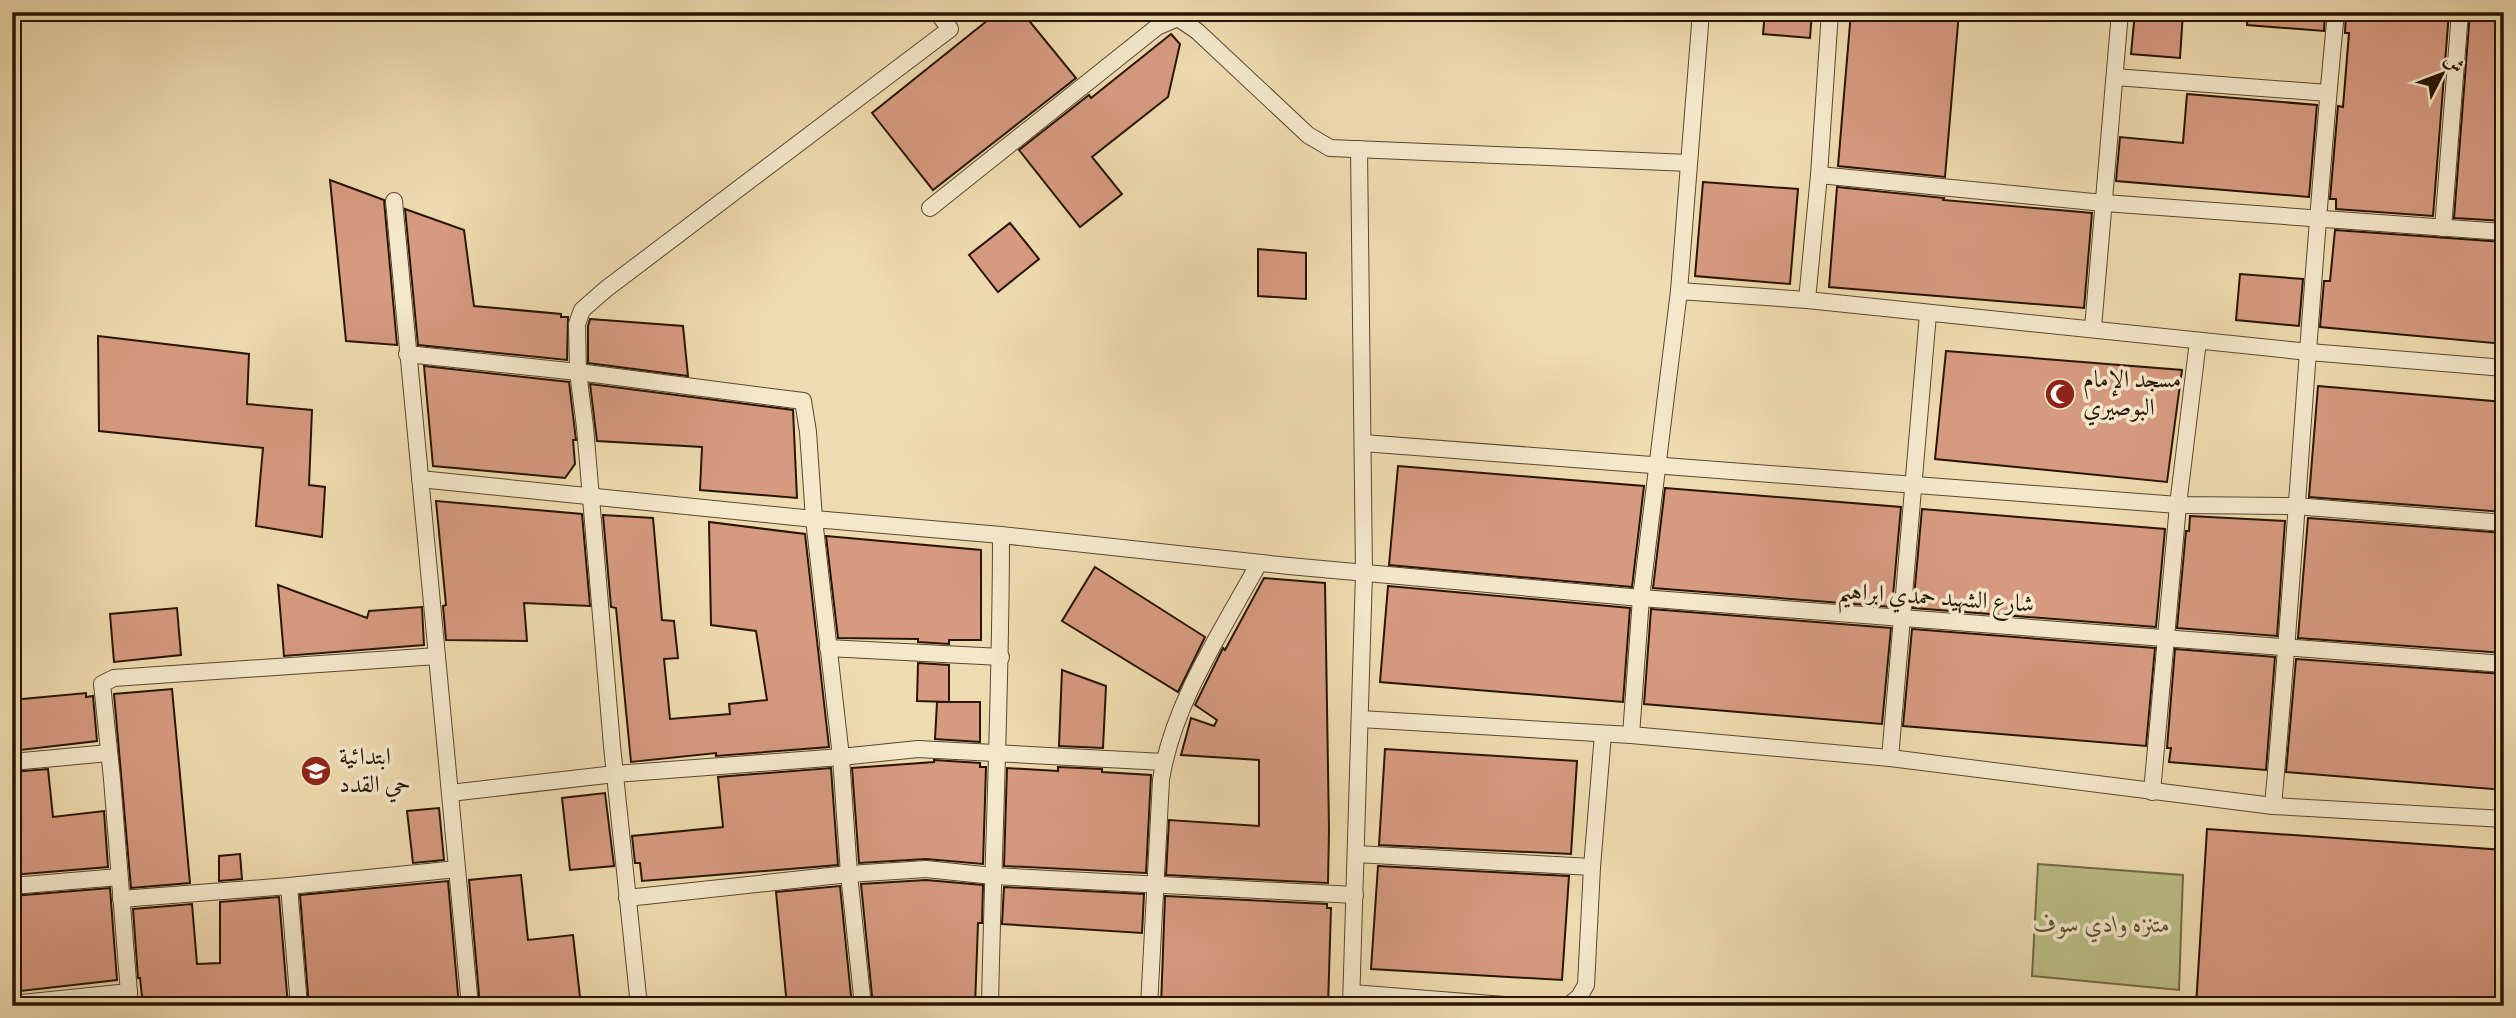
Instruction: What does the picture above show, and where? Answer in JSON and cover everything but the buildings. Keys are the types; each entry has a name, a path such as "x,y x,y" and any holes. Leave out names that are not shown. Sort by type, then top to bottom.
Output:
{"street":[{"path":"639,1006 578,372 577,324 582,310 606,289 950,29 937,12"},
{"path":"1631,735 1642,598 1679,290 1701,12"},
{"path":"1807,300 1830,12"},
{"path":"2093,328 2119,12"},
{"path":"2273,806 2309,352 2316,218 2336,12"},
{"path":"2443,228 2460,12"},
{"path":"930,208 1157,27 1178,18 1197,31 1308,135 1330,148 1689,163"},
{"path":"2115,77 2328,93"},
{"path":"1359,149 1364,573 1351,999 1517,1006"},
{"path":"1819,175 2104,204 2504,232"},
{"path":"394,201 470,1006"},
{"path":"1679,290 2093,328 2309,352 2504,368"},
{"path":"1890,758 1928,314"},
{"path":"2152,792 2178,505 2199,341"},
{"path":"407,354 578,372 803,401 841,757 849,874 863,1006"},
{"path":"1363,443 2178,505 2295,506 2504,523"},
{"name":"شارع الشهيد حمدي ابراهيم","path":"420,479 590,498 1642,598 2504,664"},
{"path":"990,1006 1001,657 1001,535"},
{"path":"1149,1006 1164,762 1185,700 1259,563"},
{"path":"828,648 1001,657"},
{"path":"12,1004 129,999 102,684 114,678 437,656"},
{"path":"1360,719 1631,735 1890,758 2273,806 2504,819"},
{"path":"1568,1006 1579,997 1586,985 1603,734"},
{"path":"450,793 615,774 918,749 1164,762"},
{"path":"12,762 110,753"},
{"path":"1356,854 1592,867"},
{"path":"121,899 457,869"},
{"path":"627,898 849,874 926,869 993,876 1355,895"},
{"path":"12,887 119,877"},
{"path":"289,886 299,1006"}],"green space":[{"name":"متنزه وادي سوف","path":"2038,864 2183,875 2179,990 2032,976"}],"place":[{"name":"مسجد الإمام البوصيري","path":"2060,394"},
{"name":"ابتدائية حي القدد","path":"316,771"}]}
